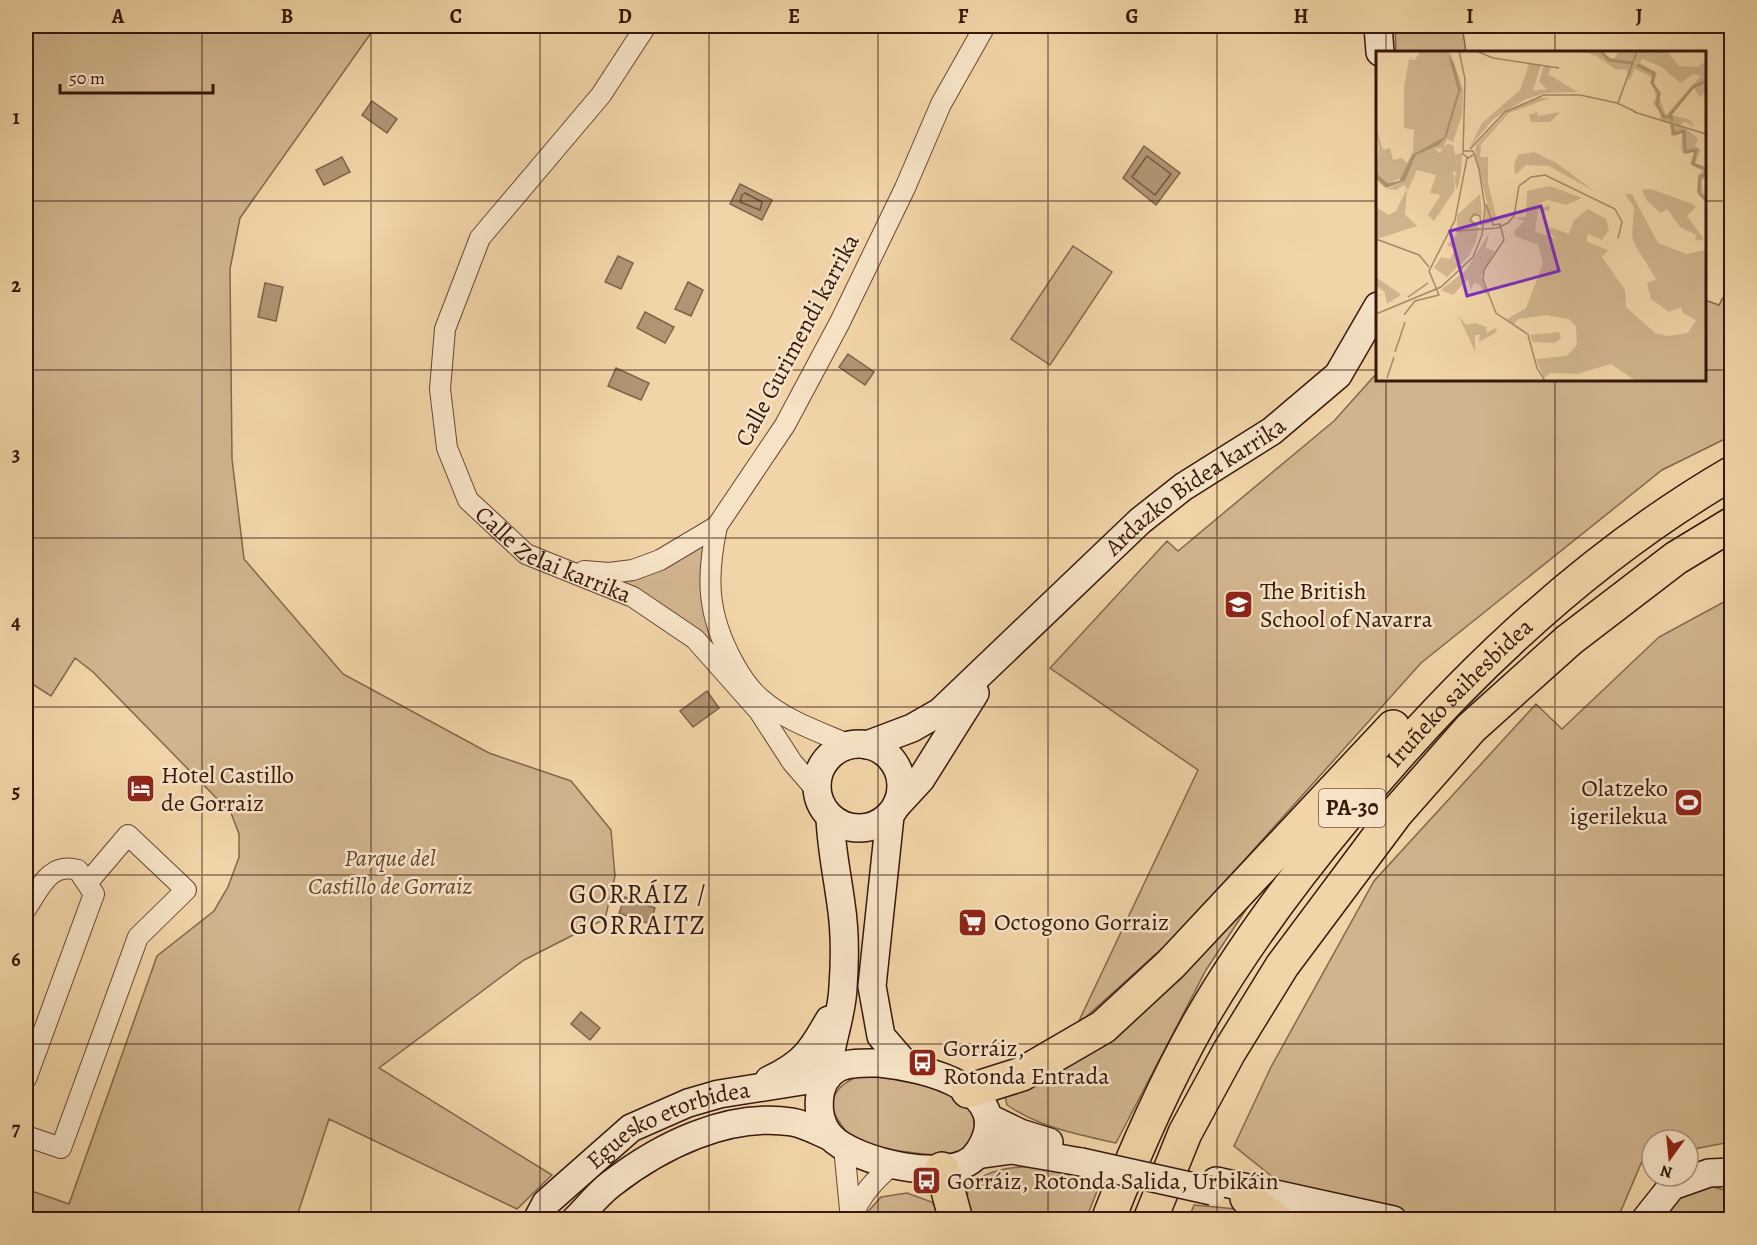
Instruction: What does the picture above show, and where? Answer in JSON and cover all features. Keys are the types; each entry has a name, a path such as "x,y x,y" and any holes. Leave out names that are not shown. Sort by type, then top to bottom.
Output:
{"highway":[{"path":"968,1091 1022,1074 1103,1027 1171,964 1434,685 1585,558 1719,480"},
{"name":"Iruñeko saihesbidea","path":"1108,1220 1141,1134 1201,1020 1287,886 1392,760 1474,672 1592,570 1719,480"},
{"name":"Iruñeko saihesbidea","path":"1150,1220 1185,1133 1229,1052 1282,966 1356,863 1449,753 1496,706 1569,640 1676,558 1731,524"},
{"path":"1170,1220 1219,1108 1308,956 1356,863"},
{"path":"942,1169 957,1220"},
{"path":"1247,1198 1276,1220"}],"street":[{"name":"Calle Zelai karrika","path":"646,26 601,95 480,238 445,329 440,389 447,448 468,500 526,554 633,597 695,639 759,711 792,762 817,791"},
{"name":"Calle Gurimendi karrika","path":"563,569 609,573 633,570 660,560 717,526 785,425 835,333 905,188 941,104 986,26"},
{"path":"1378,26 1380,51"},
{"name":"Ardazko Bidea karrika","path":"859,745 912,728 940,712 1140,521 1184,487 1272,431 1338,375 1376,308"},
{"path":"717,526 709,564 710,604 722,642 739,672 760,698 801,724 890,757 897,768 901,793 893,810 872,986 881,1036 907,1066"},
{"name":"Ardazko Bidea karrika","path":"893,810 921,779 999,657"},
{"path":"859,745 838,749 825,762 818,778 817,791 824,809 830,817 848,826 867,828 893,810"},
{"path":"827,1077 839,1068 853,1064 879,1063 907,1066 954,1080 981,1101 989,1118 987,1138 968,1163 954,1169 942,1169 893,1164 837,1142 823,1126 819,1095 827,1077 828,1059 841,1010 843,986 842,906 831,847 830,817"},
{"path":"26,1136 61,1148 138,937 186,890 128,835 88,882"},
{"path":"26,909 54,870 65,866 78,870 94,894 26,1079"},
{"path":"748,1089 788,1071 812,1051 831,1016 843,986"},
{"name":"Eguesko etorbidea","path":"537,1220 546,1203 632,1128 688,1103 748,1089 827,1077"},
{"path":"989,1118 1020,1133 1083,1157"},
{"name":"Eguesko etorbidea","path":"575,1220 610,1184 675,1143 698,1134 748,1122 793,1122 837,1142"},
{"path":"837,1142 851,1220"},
{"path":"976,1155 1012,1150 1083,1157 1214,1186 1393,1220"},
{"path":"851,1220 859,1200 873,1182 893,1164"},
{"path":"1645,1219 1672,1186 1724,1177"},
{"path":"1214,1186 1247,1198 1341,1220"}],"green space":[{"name":"Parque del Castillo de Gorraiz","path":"26,26 376,26 240,218 230,269 232,459 244,559 343,674 489,753 571,781 611,830 615,876 605,919 524,960 379,1068 552,1175 517,1209 329,1119 296,1219 38,1220 38,1216 26,1217 26,1189 69,1204 157,956 214,911 228,887 239,857 239,834 231,813 93,672 75,658 51,696 26,680"},
{"path":"1395,26 1462,26 1466,51 1396,51"},
{"path":"1073,246 1112,272 1050,365 1011,339"},
{"path":"1731,282 1731,436 1662,470 1421,663 1178,934 1077,1025 1198,770 1050,668 1167,541 1178,551 1334,421 1376,374 1376,381 1706,381 1706,300 1719,305"},
{"path":"705,542 702,585 718,652 675,613 620,584 615,578"},
{"path":"1731,598 1731,1142 1700,1148 1700,1128 1640,1128 1640,1166 1617,1220 1313,1219 1270,1175 1234,1146 1271,1067 1374,881 1536,704 1562,729 1659,637"},
{"path":"1267,878 1206,970 1116,1143 1046,1125 1007,1105 1005,1097 1037,1078"},
{"path":"860,1076 926,1085 962,1100 968,1106 974,1120 972,1136 968,1143 956,1153 936,1155 885,1148 857,1139 849,1134 838,1120 833,1105 836,1092 846,1083"},
{"path":"1040,1166 1101,1181 1086,1219 966,1220 968,1186 976,1180 993,1172 1011,1168"},
{"path":"1700,1185 1724,1190 1731,1198 1731,1219 1659,1220 1687,1190 1700,1188"},
{"path":"907,1193 932,1202 943,1219 876,1219 865,1215 881,1197"},
{"path":"1194,1205 1236,1209 1258,1220 1188,1220"}],"water":[{"path":"372,101 397,119 387,133 362,115"},
{"path":"1144,146 1180,173 1156,205 1123,178"},
{"path":"342,157 350,172 324,185 316,170"},
{"path":"740,184 772,200 762,220 730,204"},
{"path":"618,256 633,263 621,289 605,282"},
{"path":"688,282 703,290 691,316 675,309"},
{"path":"265,283 283,287 276,321 258,317"},
{"path":"645,312 674,327 665,343 637,328"},
{"path":"848,354 874,372 865,385 839,367"},
{"path":"616,368 649,383 641,400 608,386"},
{"path":"707,691 719,708 693,727 680,711"},
{"path":"625,897 655,908 650,924 619,913"},
{"path":"581,1012 600,1028 590,1040 571,1024"}],"place":[{"name":"The British School of Navarra","path":"1239,605"},
{"name":"Hotel Castillo de Gorraiz","path":"140,789"},
{"name":"Olatzeko igerilekua","path":"1689,802"},
{"name":"Octogono Gorraiz","path":"973,922"},
{"name":"Gorráiz, Rotonda Entrada","path":"922,1062"},
{"name":"Gorráiz, Rotonda Salida, Urbikáin","path":"926,1181"}],"district":[{"name":"GORRÁIZ / GORRAITZ","path":"638,910"}]}
